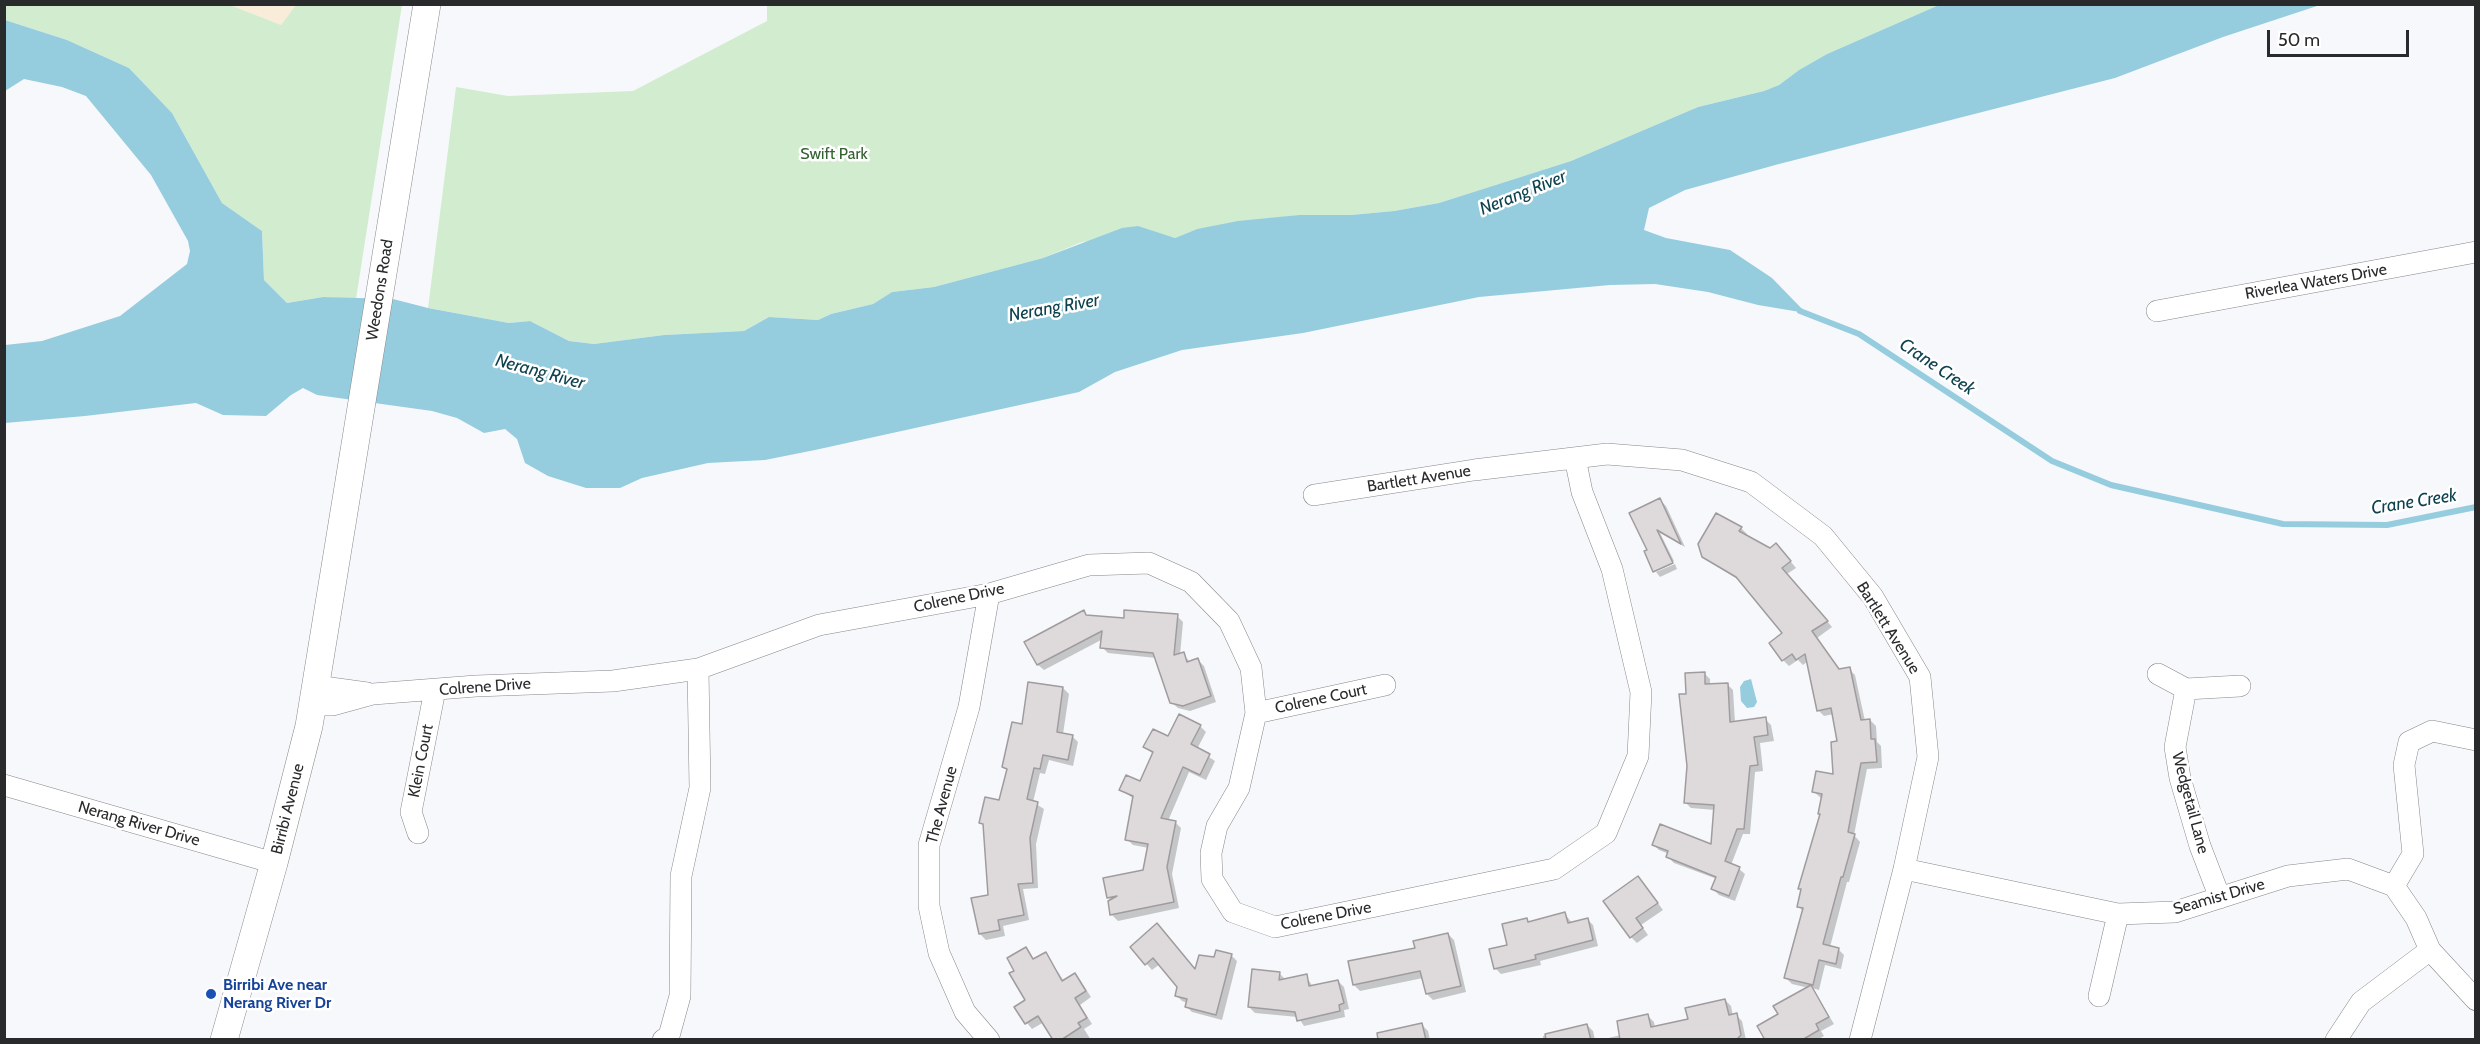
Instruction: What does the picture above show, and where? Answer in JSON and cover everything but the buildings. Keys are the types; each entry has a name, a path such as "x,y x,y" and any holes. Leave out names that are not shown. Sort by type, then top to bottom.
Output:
{"street":[{"name":"Weedons Road","path":"334,576 427,4"},
{"name":"Riverlea Waters Drive","path":"2157,311 2475,252"},
{"name":"Bartlett Avenue","path":"1314,495 1474,470 1607,454 1682,460 1750,482 1823,536 1873,597 1920,677 1929,757 1904,869 1860,1040"},
{"name":"Colrene Drive","path":"315,696 613,681 698,669 819,625 989,594 1089,565 1149,563 1191,582 1229,621 1251,668 1257,713 1239,788 1217,826 1211,853 1212,879 1233,912 1275,927 1554,869 1606,833 1638,756 1641,692 1612,569 1582,492 1575,458"},
{"name":"Birribi Avenue","path":"224,1040 274,863 315,696 334,576"},
{"name":"The Avenue","path":"989,594 969,707 929,845 929,906 939,953 965,1012 989,1040"},
{"path":"669,1038 680,996 681,876 700,788 698,669"},
{"path":"2158,674 2186,689 2240,686"},
{"name":"Colrene Court","path":"1257,713 1385,686"},
{"name":"Wedgetail Lane","path":"2186,689 2175,747 2180,778 2199,846 2220,898"},
{"name":"Klein Court","path":"418,833 411,812 435,690"},
{"path":"2475,740 2432,731 2409,742 2404,765 2413,854 2394,886 2416,918 2430,950 2475,1000"},
{"name":"Nerang River Drive","path":"4,785 274,863"},
{"name":"Seamist Drive","path":"1904,869 2118,914 2175,912 2288,876 2348,869 2394,886"},
{"path":"2099,996 2118,914"},
{"path":"2336,1040 2361,1002 2430,950"}],"shaded area":[{"path":"230,5 296,5 281,25"}],"green space":[{"path":"5,4 230,5 281,25 296,5 402,5 356,299 323,297 287,303 264,280 262,231 222,203 172,113 129,68 67,40 5,20"},
{"name":"Swift Park","path":"767,5 1939,5 1827,54 1779,85 1764,91 1698,107 1571,161 1439,203 1394,211 1351,215 1299,215 1197,229 1175,238 1158,233 1082,242 1043,258 934,287 892,292 873,304 831,314 818,320 769,317 744,331 664,335 594,344 569,341 530,321 509,323 428,308 456,87 508,96 633,91 767,21"}],"water":[{"name":"Nerang River","path":"1939,5 2320,5 2223,37 2115,78 1685,190 1649,208 1644,230 1666,238 1730,250 1772,278 1806,313 1758,305 1708,292 1655,284 1610,285 1479,297 1303,333 1182,350 1115,372 1079,392 765,460 708,463 642,478 620,488 586,488 548,476 525,463 517,439 505,429 484,433 457,418 432,411 317,395 303,388 266,416 223,415 196,403 5,423 5,345 42,341 120,316 187,264 190,251 188,241 151,175 86,96 62,87 24,79 5,91 5,20 67,40 129,68 172,113 222,203 262,231 264,280 287,303 323,297 393,299 509,323 530,321 569,341 594,344 664,335 744,331 769,317 818,320 831,314 873,304 892,292 934,287 1043,258 1122,228 1138,226 1175,238 1197,229 1238,221 1299,215 1351,215 1394,211 1439,203 1571,161 1698,107 1764,91 1779,85 1827,54"},
{"path":"1751,679 1757,702 1754,707 1747,708 1741,701 1740,687 1744,681"}],"waterway":[{"name":"Crane Creek","path":"1800,311 1859,334 2052,461 2111,485 2283,524 2387,525 2476,507"}],"place":[{"name":"Birribi Ave near Nerang River Dr","path":"211,994"}]}
